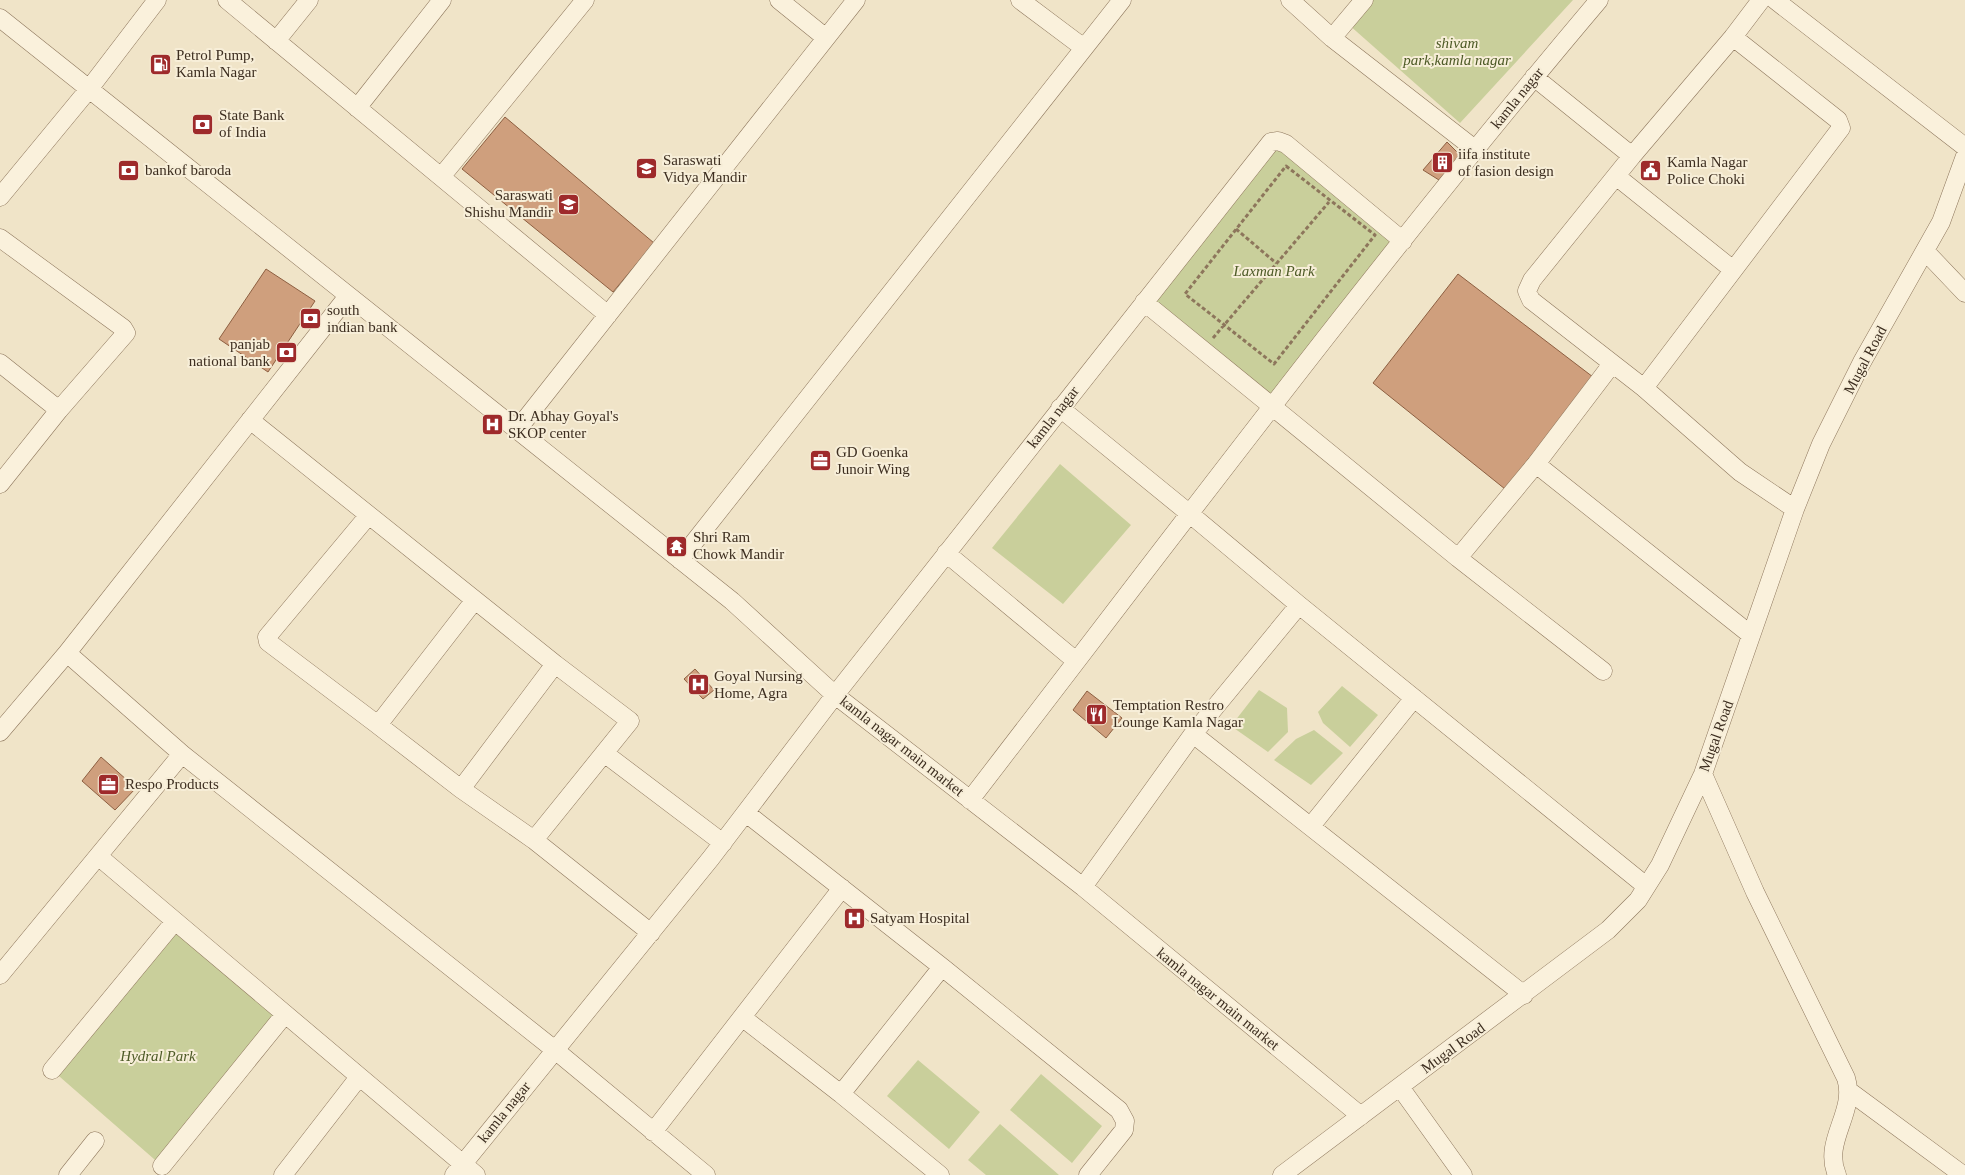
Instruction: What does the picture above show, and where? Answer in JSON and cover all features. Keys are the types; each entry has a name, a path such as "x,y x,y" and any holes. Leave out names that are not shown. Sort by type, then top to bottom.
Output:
{"street":[{"path":"0,197 89,89 157,0"},
{"path":"227,0 608,315"},
{"path":"276,40 309,0"},
{"path":"357,108 442,0"},
{"path":"441,177 585,0"},
{"path":"779,0 826,38"},
{"path":"517,430 856,0"},
{"path":"1020,0 1084,48"},
{"path":"680,560 1122,0"},
{"name":"kamla nagar","path":"1290,0 1332,38 1476,150 1599,0"},
{"path":"1332,38 1364,0"},
{"path":"1761,0 1733,38 1632,156 1532,280 1527,291 1531,300 1644,388 1740,472 1795,509"},
{"path":"1775,0 1965,147"},
{"name":"kamla nagar main market","path":"0,18 732,601 835,695 1083,887 1361,1116"},
{"path":"1644,388 1732,269 1837,136 1842,126 1838,120 1733,38"},
{"path":"1534,78 1632,156"},
{"name":"kamla nagar","path":"464,1171 555,1050 723,843 835,695 1060,408 1274,141 1286,144 1403,241"},
{"path":"970,800 1273,406 1476,150"},
{"name":"Mugal Road","path":"1282,1175 1524,995 1608,930 1638,900 1660,865 1703,774 1795,509 1822,444 1862,362 1926,252 1941,222 1965,156"},
{"path":"1616,176 1732,269"},
{"path":"0,238 123,328 126,333 59,410 0,484"},
{"path":"1926,252 1965,293"},
{"path":"0,732 67,653 348,296"},
{"path":"1144,302 1458,558 1602,671"},
{"path":"0,363 59,410"},
{"path":"1458,558 1536,464 1612,364"},
{"path":"1060,408 1299,605 1646,886"},
{"path":"250,420 474,601 630,721 534,840"},
{"path":"1536,464 1751,635"},
{"path":"368,516 266,640 461,789 534,840 651,933"},
{"path":"946,554 1076,662"},
{"path":"378,725 474,601"},
{"path":"1083,887 1193,734 1299,605"},
{"path":"67,653 182,754 555,1050 706,1175"},
{"path":"461,789 555,664"},
{"path":"1311,826 1414,698"},
{"path":"1193,734 1524,995"},
{"path":"604,753 723,843"},
{"path":"0,975 182,754"},
{"path":"1703,774 1755,892 1846,1078 1850,1091 1848,1104 1832,1148 1832,1159 1837,1175"},
{"path":"746,813 942,967 1122,1114 1125,1121 1124,1130 1088,1175"},
{"path":"98,856 286,1014 464,1171"},
{"path":"654,1132 842,888"},
{"path":"52,1070 176,921"},
{"path":"841,1094 942,967"},
{"path":"162,1166 286,1014"},
{"path":"743,1018 841,1094 940,1175"},
{"path":"283,1175 359,1077"},
{"path":"1400,1087 1463,1175"},
{"path":"1850,1091 1963,1175"},
{"path":"68,1175 95,1141"}],"path":[{"path":"1286,166 1375,235 1274,364 1185,294 1236,230 1286,166"},
{"path":"1224,325 1331,201"},
{"path":"1236,230 1276,263"}],"green space":[{"name":"shivam park,kamla nagar","path":"1369,0 1573,0 1460,123 1348,24"},
{"name":"Laxman Park","path":"1271,142 1403,241 1273,406 1144,302"},
{"path":"1060,464 1131,525 1063,604 992,548"},
{"path":"1342,686 1378,715 1350,747 1323,723 1318,712"},
{"path":"1259,690 1287,708 1288,732 1268,752 1231,726"},
{"path":"1314,730 1343,753 1311,785 1274,760 1296,739"},
{"name":"Hydral Park","path":"175,921 285,1014 162,1166 52,1070"},
{"path":"918,1060 980,1112 949,1149 887,1096"},
{"path":"1041,1074 1102,1126 1072,1163 1010,1110"},
{"path":"1000,1124 1059,1175 986,1175 968,1160"}],"building":[{"path":"505,117 654,243 613,292 462,169"},
{"name":"iifa institute of fasion design","path":"1447,142 1460,155 1439,180 1423,170"},
{"path":"266,269 315,301 268,372 219,339"},
{"path":"1458,274 1593,377 1505,489 1373,383"},
{"path":"695,669 714,690 703,699 684,679"},
{"name":"Temptation Restro Lounge Kamla Nagar","path":"1087,691 1122,718 1106,738 1073,710"},
{"name":"Respo Products","path":"101,757 136,788 115,810 82,781"}],"place":[{"name":"Petrol Pump, Kamla Nagar","path":"160,64"},
{"name":"State Bank of India","path":"203,124"},
{"name":"iifa institute of fasion design","path":"1442,163"},
{"name":"Saraswati Vidya Mandir","path":"647,169"},
{"name":"bankof baroda","path":"129,170"},
{"name":"Kamla Nagar Police Choki","path":"1651,171"},
{"name":"Saraswati Shishu Mandir","path":"569,204"},
{"name":"south indian bank","path":"311,319"},
{"name":"panjab national bank","path":"286,353"},
{"name":"Dr. Abhay Goyal's SKOP center","path":"492,425"},
{"name":"GD Goenka Junoir Wing","path":"820,461"},
{"name":"Shri Ram Chowk Mandir","path":"677,546"},
{"name":"Goyal Nursing Home, Agra","path":"698,685"},
{"name":"Temptation Restro Lounge Kamla Nagar","path":"1097,714"},
{"name":"Respo Products","path":"109,784"},
{"name":"Satyam Hospital","path":"854,918"}]}
